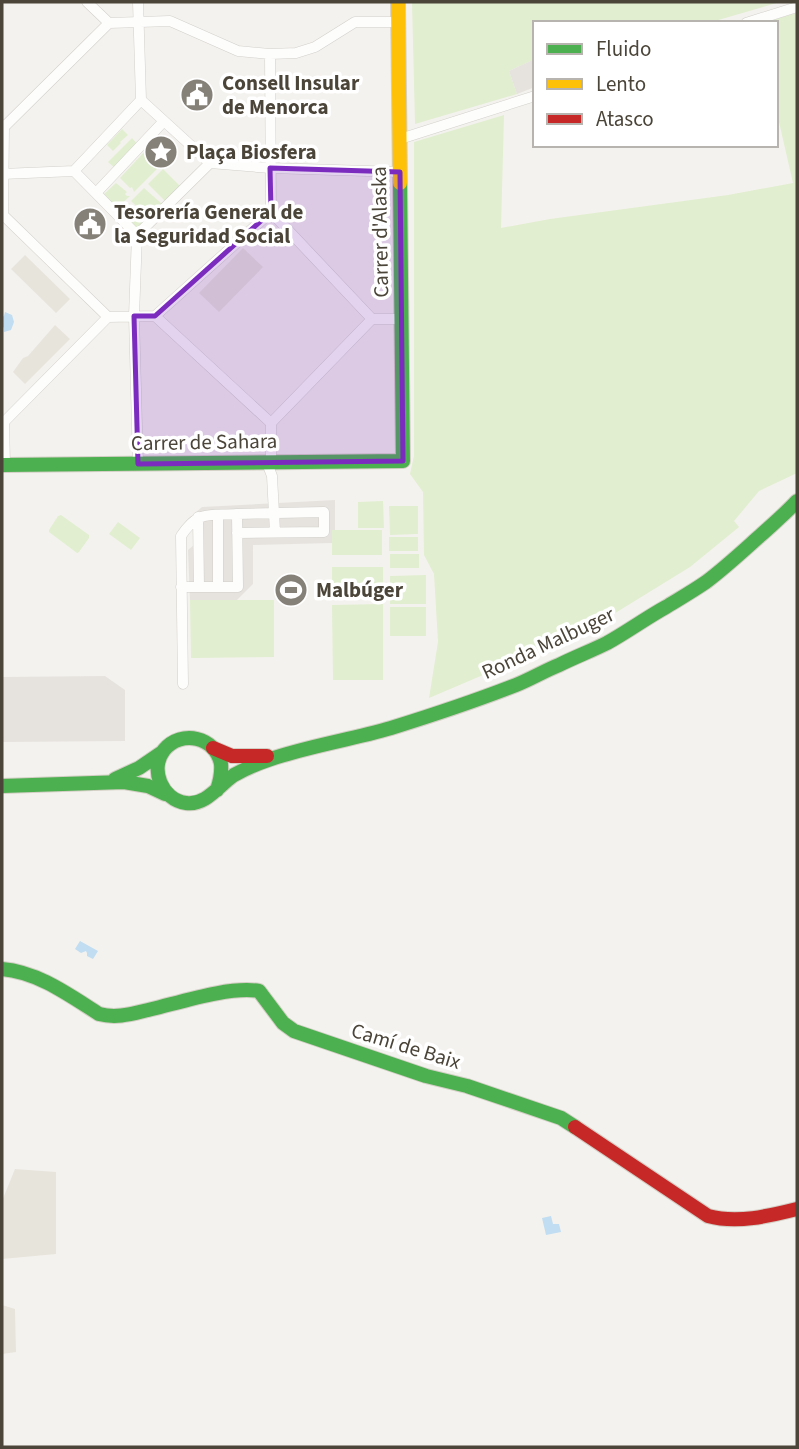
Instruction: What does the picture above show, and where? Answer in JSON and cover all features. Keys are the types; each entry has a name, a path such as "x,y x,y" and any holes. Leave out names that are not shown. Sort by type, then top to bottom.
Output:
{"street":[{"path":"87,2 109,23"},
{"path":"74,172 141,100 138,2"},
{"name":"Carrer d'Alaska","path":"398,2 403,461"},
{"path":"752,21 797,7"},
{"path":"108,317 3,216 3,126 109,23 170,21 238,51 270,54 296,53 316,47 355,22 398,22"},
{"path":"270,54 271,212 372,319"},
{"path":"400,139 533,97"},
{"path":"141,100 210,163 270,168 400,172"},
{"path":"96,193 164,121"},
{"path":"138,464 134,316 137,235 210,163"},
{"path":"3,174 74,172 137,235"},
{"path":"3,421 108,317 155,316 271,212"},
{"path":"155,316 271,422"},
{"path":"275,532 271,422 372,319 401,319"},
{"name":"Carrer de Sahara","path":"3,421 4,465 272,466 403,461"},
{"name":"Ronda Malbuger","path":"217,790 236,774 263,761 387,729 512,686 606,643 705,583 797,501"},
{"path":"183,684 181,536 189,524 198,517 324,512 324,532 237,533"},
{"path":"181,587 237,587 237,514"},
{"path":"218,516 218,587"},
{"path":"198,517 199,587"},
{"path":"2,786 103,782 141,784 167,794 180,803 197,803 217,790 222,773 219,755 214,748 203,741 190,738 176,741 130,773 103,782"},
{"name":"Ronda Malbuger","path":"214,748 219,752 243,757 283,755"},
{"path":"163,751 157,772 167,794"},
{"name":"Camí de Baix","path":"2,969 34,977 109,1017 183,1002 259,991 283,1023 295,1031 413,1072 467,1086 561,1118 709,1217 738,1219 797,1209"}],"highlighted area":[{"path":"270,168 400,172 403,461 138,464 134,316 155,316 271,212"}],"shaded area":[{"path":"533,60 533,88 517,94 509,71"},
{"path":"243,248 263,267 219,312 199,293"},
{"path":"25,255 70,299 56,313 11,269"},
{"path":"55,325 70,339 25,384 13,372"},
{"path":"335,500 332,543 253,545 253,584 237,600 190,600 188,550 195,544 196,532 193,527 185,524 202,507"},
{"path":"105,676 125,690 125,741 2,742 2,677"},
{"path":"15,1169 56,1172 56,1254 2,1259 2,1201"},
{"path":"2,1305 15,1309 16,1352 2,1354"}],"green space":[{"path":"412,2 780,2 715,21 533,21 533,60 509,71 517,94 415,124"},
{"path":"797,13 797,473 759,491 734,521 739,527 690,567 612,615 516,661 429,698 438,642 434,574 424,555 423,492 410,474 414,456 414,142 504,115 501,228 793,183 778,118 778,21 769,21"},
{"path":"122,129 128,135 113,151 107,145"},
{"path":"132,138 138,145 115,168 108,162"},
{"path":"145,151 160,166 134,192 132,187 120,178"},
{"path":"163,169 180,186 165,201 148,184"},
{"path":"116,183 130,196 115,210 102,196"},
{"path":"144,188 162,204 149,218 131,201"},
{"path":"129,203 146,221 136,231 119,213"},
{"path":"383,501 384,528 358,528 358,502"},
{"path":"389,506 418,506 418,534 390,535"},
{"path":"61,515 89,535 77,553 49,532"},
{"path":"118,522 140,538 131,550 109,534"},
{"path":"332,530 382,530 382,555 332,555"},
{"path":"389,537 418,537 418,551 389,551"},
{"path":"390,554 419,554 419,568 390,568"},
{"path":"332,567 383,567 383,592 332,592"},
{"path":"426,575 426,604 390,604 390,576"},
{"path":"190,600 274,600 274,657 191,658"},
{"path":"383,604 383,680 333,680 332,605"},
{"path":"390,607 426,607 426,636 390,636"}],"water":[{"path":"5,312 12,315 14,322 11,330 4,332 2,317"},
{"path":"80,941 98,951 93,959 87,956 86,951 81,953 75,949"},
{"path":"551,1216 553,1224 559,1224 561,1232 546,1235 542,1218"}],"traffic: fast":[{"path":"2,465 403,461 400,183"},
{"path":"217,790 218,787 219,784 221,764 212,747 205,742 188,738 171,743 164,750 158,766 160,782 170,796 178,801 193,803 212,794 217,789 228,779 234,775 264,762 391,728 516,685 607,643 701,585 797,501"},
{"path":"115,779 139,768 161,753"},
{"path":"2,786 124,782 148,786 165,794"},
{"path":"2,969 41,980 99,1014 106,1015 132,1014 220,993 259,991 283,1023 294,1031 561,1118 575,1127"}],"traffic: slow":[{"path":"398,2 400,183"}],"traffic: jam":[{"path":"213,748 232,756 267,756"},
{"path":"575,1127 708,1216 742,1219 797,1209"}],"place":[{"name":"Consell Insular de Menorca","path":"197,95"},
{"name":"Plaça Biosfera","path":"161,152"},
{"name":"Tesorería General de la Seguridad Social","path":"90,224"},
{"name":"Malbúger","path":"291,590"}]}
